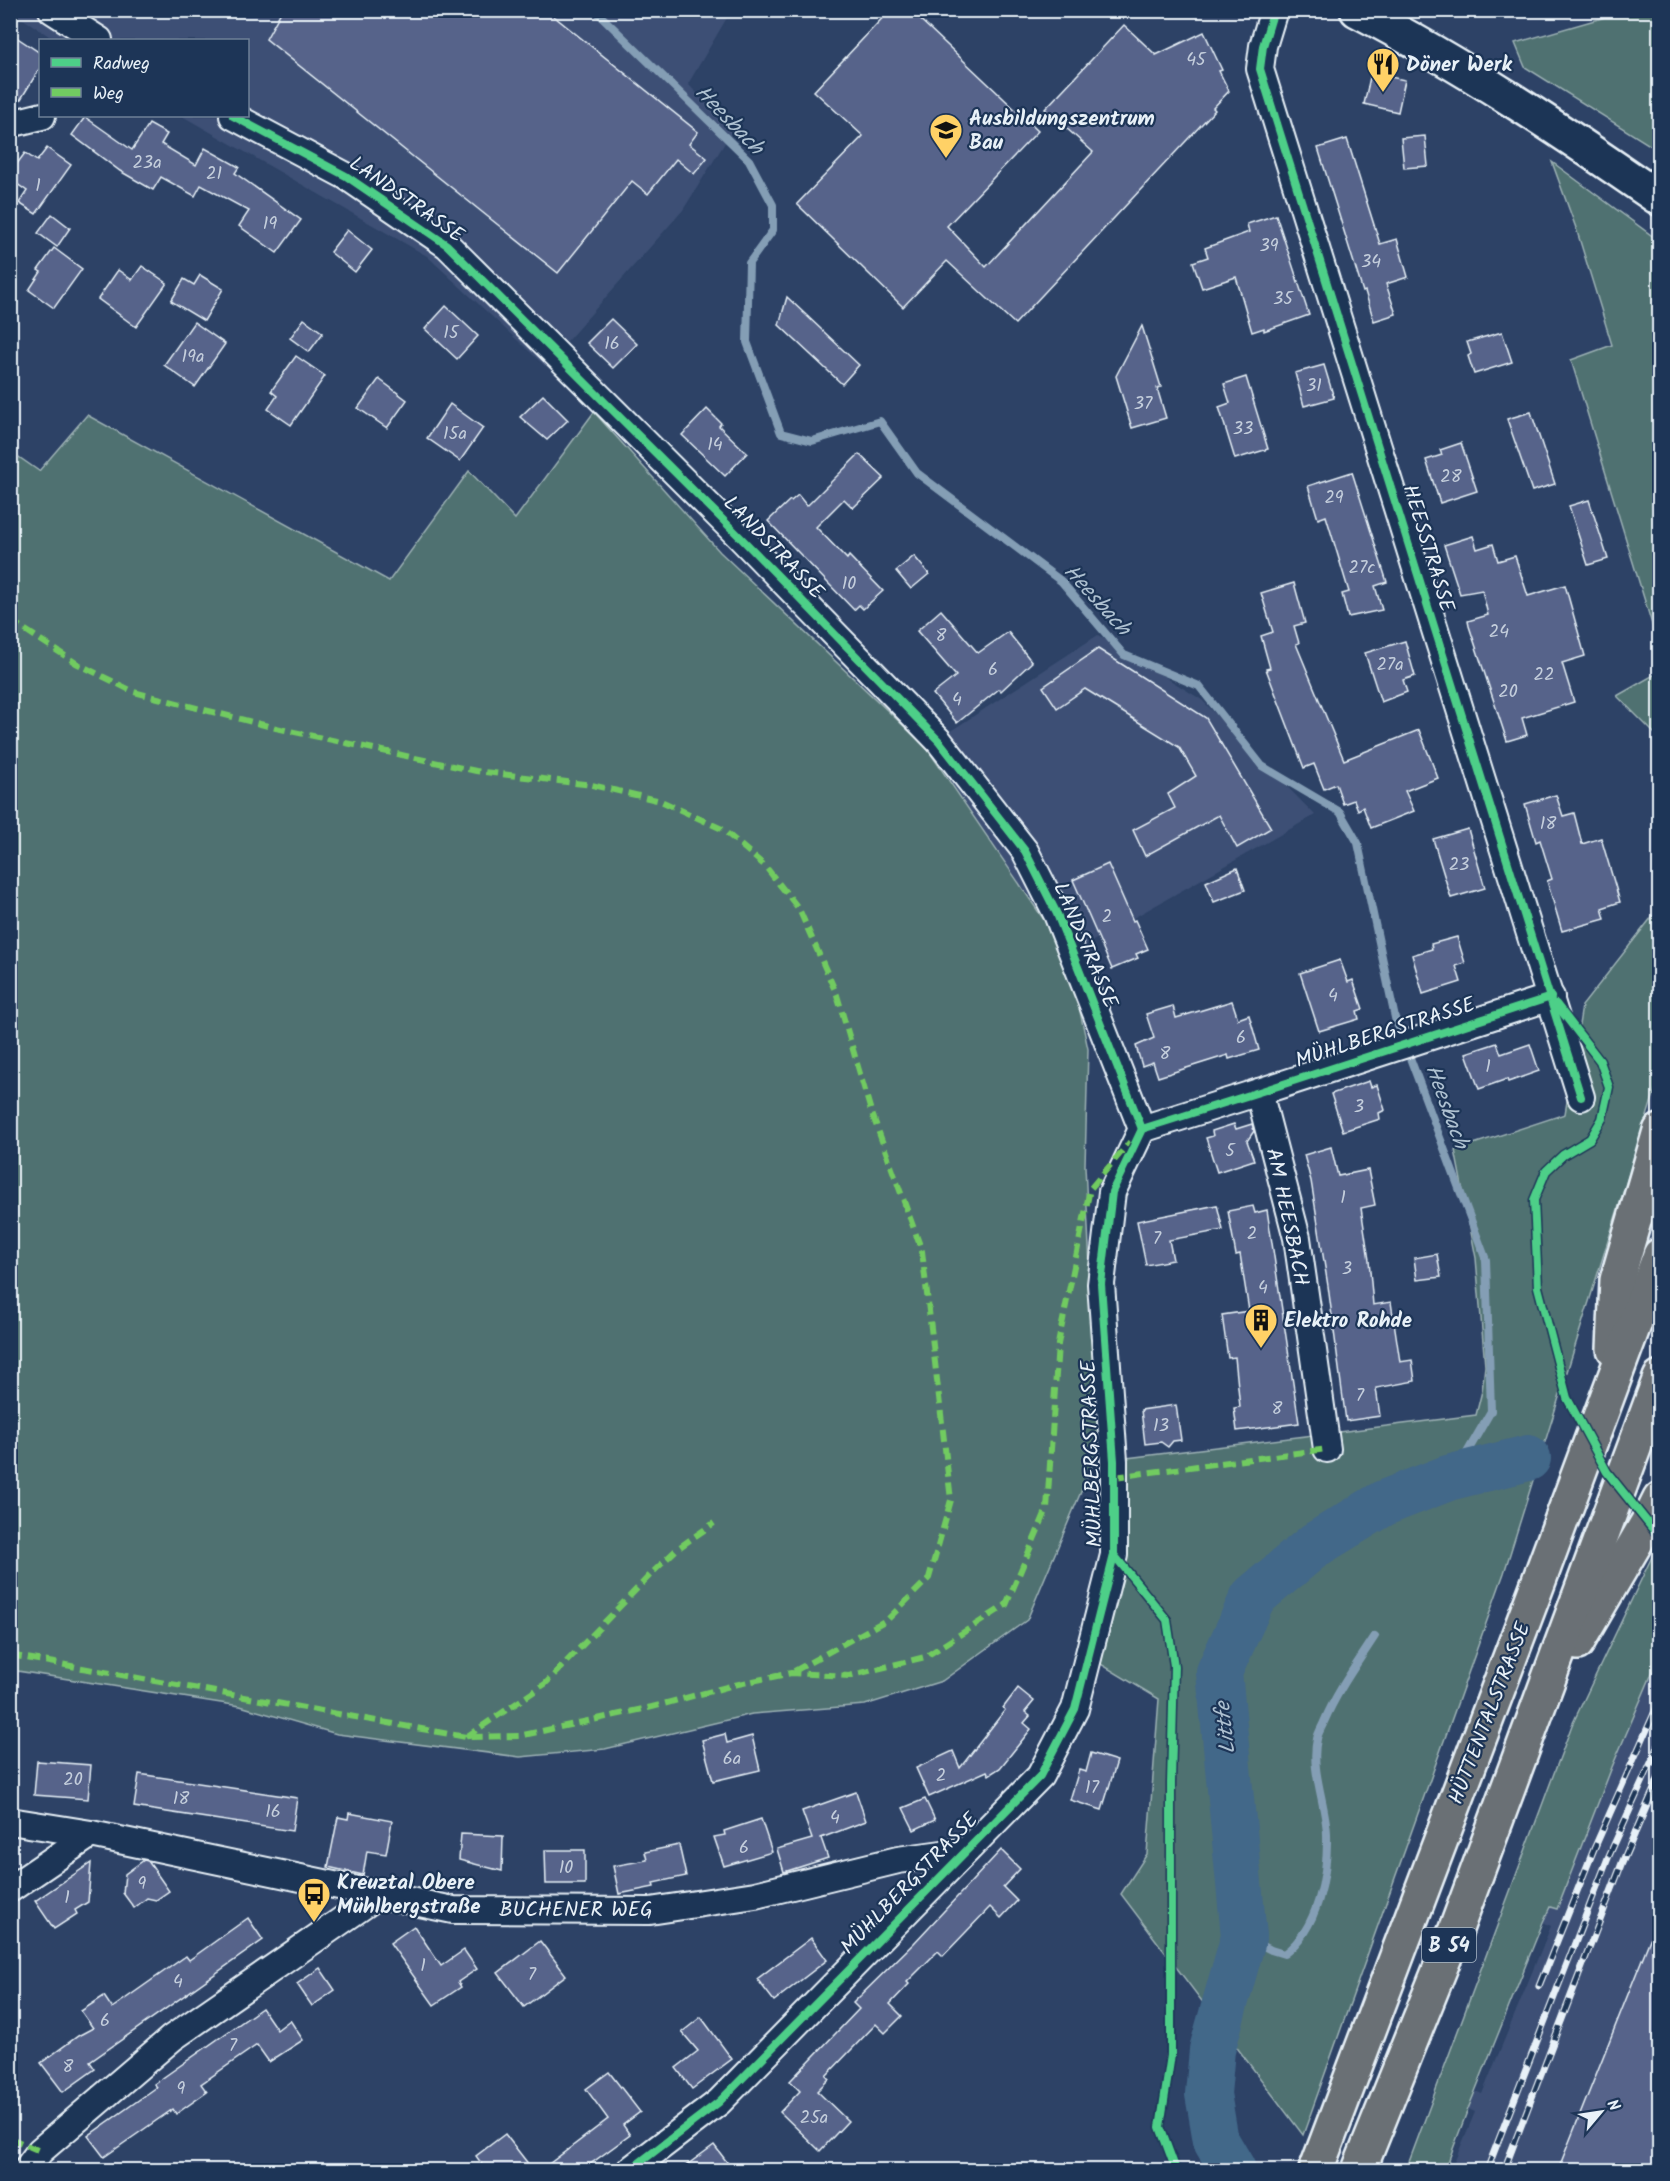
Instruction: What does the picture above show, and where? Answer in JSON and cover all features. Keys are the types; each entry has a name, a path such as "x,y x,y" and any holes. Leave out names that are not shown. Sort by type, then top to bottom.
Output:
{"highway":[{"path":"1612,1380 1617,1280 1659,1131"},
{"name":"HÜTTENTALSTRASSE","path":"1316,2170 1534,1594 1659,1255"},
{"name":"HÜTTENTALSTRASSE","path":"1359,2170 1456,1929 1659,1378"},
{"path":"1534,1717 1659,1499"}],"main road":[{"path":"1357,10 1468,72 1598,156 1659,199"}],"street":[{"path":"52,10 97,39"},
{"name":"HEESSTRASSE","path":"1274,10 1263,46 1260,69 1581,1096"},
{"path":"10,124 39,117"},
{"name":"LANDSTRASSE","path":"235,117 346,176 447,245 740,537 939,741 1025,851 1057,914 1142,1129"},
{"name":"MÜHLBERGSTRASSE","path":"630,2170 720,2102 1040,1776 1075,1709 1114,1555 1114,1461 1101,1284 1112,1192 1142,1129 1551,997"},
{"name":"AM HEESBACH","path":"1259,1092 1297,1238 1327,1449"},
{"name":"BUCHENER WEG","path":"10,1821 91,1834 453,1910 650,1911 755,1895 898,1860 964,1851"},
{"path":"10,1889 91,1834"},
{"path":"27,2170 40,2151 172,2038 380,1894"}],"shaded area":[{"path":"11,11 731,11 688,84 733,130 683,210 545,366 427,256 184,117 249,117 249,39 53,39"},
{"path":"1098,635 1202,700 1315,815 1068,955 926,747"},
{"path":"1659,1657 1659,2170 1451,2170 1475,2112 1468,2109 1475,2091 1482,2094 1551,1926 1543,1922 1550,1907 1557,1909 1612,1767"}],"green space":[{"path":"1626,11 1659,11 1659,151 1525,67 1515,43"},
{"path":"1552,162 1659,241 1659,647 1571,360 1612,345 1576,228"},
{"path":"594,412 720,552 926,747 1068,955 1088,1049 1085,1166 1099,1449 1027,1620 942,1681 865,1705 752,1714 605,1749 520,1757 337,1734 240,1706 11,1670 10,451 39,471 87,415 389,581 469,471 515,519"},
{"path":"1659,672 1659,738 1617,696"},
{"path":"1659,908 1659,1078 1504,1573 1303,2135 1121,1894 1147,1854 1159,1699 1099,1663 1128,1552 1127,1458 1476,1415 1485,1366 1476,1258 1455,1150 1565,1114 1582,1006"},
{"path":"1659,1542 1659,1657 1612,1767 1557,1909 1550,1907 1543,1922 1445,2170 1406,2170 1572,1725"}],"building":[{"path":"282,10 546,10 698,132 689,144 707,158 694,174 676,159 648,194 632,181 558,273 266,39"},
{"path":"890,10 910,10 1038,131 947,226 986,267 1093,152 1045,109 1124,25 1156,55 1204,32 1229,91 1213,108 1215,110 1015,324 947,261 903,307 797,204 863,136 814,91"},
{"path":"10,33 39,52 39,70 16,107 10,108"},
{"path":"1371,73 1405,80 1398,112 1364,104"},
{"path":"85,117 132,150 149,124 167,134 161,144 196,165 205,148 239,167 235,173 301,220 277,253 239,226 249,211 201,185 195,196 161,177 153,190 120,171 72,135"},
{"path":"1425,136 1428,166 1404,168 1401,138"},
{"path":"1347,139 1380,244 1397,239 1408,277 1386,284 1396,314 1374,321 1318,148"},
{"path":"47,148 71,165 36,214 19,203 27,191 10,179 10,173 25,153 37,161"},
{"path":"52,214 70,228 57,247 38,233"},
{"path":"1276,215 1309,315 1264,331 1264,328 1252,332 1236,277 1202,288 1193,262 1208,257 1205,248 1249,232 1247,224"},
{"path":"347,230 372,250 355,272 330,252"},
{"path":"54,248 82,269 54,308 29,290 41,272 38,270"},
{"path":"142,266 167,283 136,327 98,299 118,270 132,280"},
{"path":"200,275 223,289 204,321 171,301 184,279 194,285"},
{"path":"787,297 859,365 842,384 779,325"},
{"path":"446,306 478,336 457,359 425,329"},
{"path":"304,319 323,333 309,352 290,338"},
{"path":"611,319 637,344 613,368 587,343"},
{"path":"194,322 225,344 195,387 164,365"},
{"path":"1142,326 1161,387 1157,388 1166,418 1132,428 1116,376"},
{"path":"1502,332 1512,362 1474,374 1468,356 1471,354 1467,342"},
{"path":"296,356 325,376 291,425 268,409 277,396 271,391"},
{"path":"1324,365 1334,398 1304,406 1295,373"},
{"path":"1246,377 1268,449 1235,459 1219,407 1230,403 1224,384"},
{"path":"379,379 407,400 387,428 358,408"},
{"path":"543,395 568,420 547,440 520,417"},
{"path":"450,404 483,428 460,461 427,438"},
{"path":"707,409 721,423 719,426 747,453 725,476 682,435"},
{"path":"1531,412 1555,484 1532,491 1507,419"},
{"path":"1461,443 1477,491 1440,503 1426,460 1442,455 1440,450"},
{"path":"859,454 884,478 853,508 844,499 816,527 847,559 849,556 883,591 863,609 859,605 854,610 768,521 798,495 807,506"},
{"path":"1352,472 1387,582 1375,586 1382,610 1348,617 1342,594 1349,592 1326,516 1318,519 1308,486"},
{"path":"1589,500 1608,559 1588,565 1569,506"},
{"path":"1473,536 1477,549 1493,544 1498,561 1515,556 1528,596 1565,585 1585,656 1562,663 1574,702 1522,718 1527,735 1507,741 1468,621 1488,615 1482,590 1460,594 1444,545"},
{"path":"914,556 929,574 911,589 896,571"},
{"path":"1294,583 1305,623 1294,626 1299,643 1296,644 1344,760 1419,730 1438,778 1405,791 1414,811 1371,828 1363,807 1358,810 1354,800 1343,804 1336,784 1324,789 1314,764 1304,768 1266,669 1270,668 1261,636 1273,632 1261,593"},
{"path":"941,610 978,653 1008,632 1032,662 1001,691 999,689 957,723 933,694 956,676 917,631"},
{"path":"1405,641 1415,676 1403,680 1407,692 1381,702 1365,653"},
{"path":"1098,649 1206,718 1271,828 1237,848 1219,815 1145,856 1133,830 1175,808 1168,794 1196,776 1179,747 1085,689 1057,708 1043,687"},
{"path":"1556,795 1563,816 1574,813 1582,844 1601,838 1620,902 1602,908 1605,919 1562,931 1547,881 1552,879 1540,840 1536,842 1525,804"},
{"path":"1468,829 1485,888 1451,898 1433,839"},
{"path":"1108,864 1148,949 1136,954 1138,958 1112,969 1073,880"},
{"path":"1237,868 1245,890 1214,902 1206,882"},
{"path":"1457,937 1465,963 1456,966 1461,982 1423,994 1412,955 1432,949 1431,944"},
{"path":"1340,960 1348,982 1353,980 1363,1009 1357,1011 1359,1019 1319,1031 1300,973"},
{"path":"1232,1001 1238,1019 1249,1015 1259,1050 1229,1059 1228,1055 1158,1077 1153,1062 1142,1066 1136,1046 1154,1038 1146,1014 1173,1006 1176,1018"},
{"path":"1497,1043 1501,1054 1530,1044 1539,1071 1479,1089 1466,1053"},
{"path":"1369,1081 1371,1087 1377,1085 1385,1110 1379,1113 1380,1119 1343,1131 1331,1094"},
{"path":"1234,1124 1236,1129 1252,1124 1254,1131 1247,1141 1254,1160 1217,1172 1206,1138 1213,1136 1212,1131"},
{"path":"1331,1147 1338,1176 1368,1170 1375,1205 1361,1208 1373,1305 1391,1302 1400,1362 1412,1360 1415,1381 1376,1388 1380,1416 1346,1421 1328,1286 1311,1181 1304,1155"},
{"path":"1217,1205 1223,1230 1169,1240 1173,1260 1146,1265 1137,1221"},
{"path":"1253,1206 1255,1213 1267,1210 1299,1423 1237,1431 1234,1408 1240,1407 1235,1357 1228,1358 1222,1315 1249,1311 1240,1254 1236,1255 1228,1211"},
{"path":"1437,1254 1441,1277 1417,1280 1414,1258"},
{"path":"1176,1405 1181,1440 1173,1441 1168,1447 1161,1442 1145,1444 1141,1410"},
{"path":"1018,1688 1034,1701 1025,1712 1030,1716 1024,1723 1031,1729 1000,1768 989,1775 987,1771 929,1797 916,1768 953,1751 960,1768 1005,1710 1003,1708"},
{"path":"725,1734 727,1743 752,1736 760,1770 713,1781 702,1740"},
{"path":"1091,1753 1117,1761 1102,1810 1070,1800 1079,1770 1086,1772"},
{"path":"37,1761 91,1765 88,1799 34,1795"},
{"path":"139,1774 297,1798 292,1831 134,1807"},
{"path":"856,1792 866,1821 821,1838 828,1858 784,1872 777,1849 812,1839 802,1811"},
{"path":"925,1799 935,1820 914,1830 903,1808"},
{"path":"349,1813 392,1821 386,1854 367,1851 363,1875 328,1867 338,1817 348,1819"},
{"path":"761,1819 772,1852 724,1866 714,1837 725,1835 724,1831"},
{"path":"461,1834 503,1836 502,1871 459,1860"},
{"path":"679,1845 686,1876 653,1883 654,1887 619,1894 613,1866 647,1860 645,1852"},
{"path":"545,1850 585,1850 585,1884 546,1884"},
{"path":"1001,1850 1020,1869 1003,1887 1017,1901 1001,1918 990,1907 943,1956 938,1951 907,1982 909,1984 890,2004 902,2016 885,2033 876,2024 826,2076 829,2079 817,2091 848,2121 820,2151 780,2112 800,2091 790,2081 859,2009 853,2003 914,1943"},
{"path":"144,1860 148,1861 169,1891 156,1900 147,1898 134,1908 123,1893 125,1874"},
{"path":"91,1863 88,1902 75,1910 77,1914 54,1929 35,1901"},
{"path":"248,1918 263,1940 90,2062 95,2069 63,2092 41,2063 93,2028 81,2011 104,1996 112,2008 186,1956 189,1960"},
{"path":"1658,1919 1659,2170 1558,2170"},
{"path":"414,1926 441,1966 464,1950 477,1969 458,1982 461,1987 434,2005 390,1943"},
{"path":"811,1938 827,1960 774,2001 757,1979"},
{"path":"540,1941 566,1975 524,2007 498,1973"},
{"path":"320,1968 335,1990 312,2006 297,1984"},
{"path":"262,2008 277,2030 290,2020 303,2040 269,2062 257,2045 201,2084 207,2092 176,2114 173,2109 104,2157 88,2136 157,2087 154,2084"},
{"path":"701,2017 732,2059 692,2089 676,2068 698,2051 682,2032"},
{"path":"609,2072 640,2112 623,2125 630,2135 582,2170 541,2170 608,2119 586,2089"},
{"path":"505,2134 533,2170 486,2170 476,2156"},
{"path":"714,2145 733,2170 680,2170"}],"waterway":[{"name":"Heesbach","path":"595,10 749,160 773,205 773,230 749,263 747,342 781,433 812,441 880,421 917,473 1061,581 1124,655 1199,686 1262,766 1340,812 1358,843 1395,1018 1486,1260 1491,1411 1461,1463 1448,1478"},
{"name":"Littfe","path":"1233,2170 1216,2141 1208,2094 1212,2050 1244,1936 1219,1672 1253,1597 1315,1545 1384,1503 1448,1478 1528,1458"},
{"path":"1244,1936 1284,1954 1296,1943 1313,1916 1323,1883 1327,1850 1326,1823 1315,1762 1317,1739 1335,1699 1375,1636"}],"railway":[{"path":"1539,1986 1594,1849 1660,1700"},
{"path":"1487,2170 1608,1858 1660,1743"},
{"path":"1504,2170 1622,1863 1660,1775"}],"marked path":[{"path":"10,620 76,663 134,692 276,728 476,771 592,785 661,801 722,829 765,866 799,909 837,995 870,1108 922,1251 951,1500 929,1578 888,1619 791,1673"},
{"path":"10,1655 466,1737 519,1736 791,1673 849,1676 925,1657 1006,1605 1047,1509 1058,1344 1090,1189 1130,1142"},
{"path":"1114,1477 1327,1449"},
{"path":"466,1737 545,1684 677,1549 714,1523"},
{"path":"10,2138 40,2151"}],"cycle path":[{"path":"1274,10 1263,46 1260,69 1581,1097"},
{"path":"235,117 346,176 447,245 740,537 939,741 1025,851 1057,914 1142,1129"},
{"path":"630,2170 719,2102 1040,1776 1075,1709 1114,1555 1114,1461 1101,1284 1112,1192 1142,1129 1551,997"},
{"path":"1556,1004 1600,1061 1609,1087 1602,1119 1590,1139 1563,1155 1546,1171 1534,1200 1538,1287 1567,1398 1607,1472 1660,1538"},
{"path":"1114,1555 1167,1620 1174,1666 1171,1783 1171,2055 1160,2127 1176,2170"}],"place":[{"name":"Döner Werk","path":"1383,93"},
{"name":"Ausbildungszentrum Bau","path":"946,159"},
{"name":"Elektro Rohde","path":"1261,1349"},
{"name":"Kreuztal Obere Mühlbergstraße","path":"314,1923"}]}
